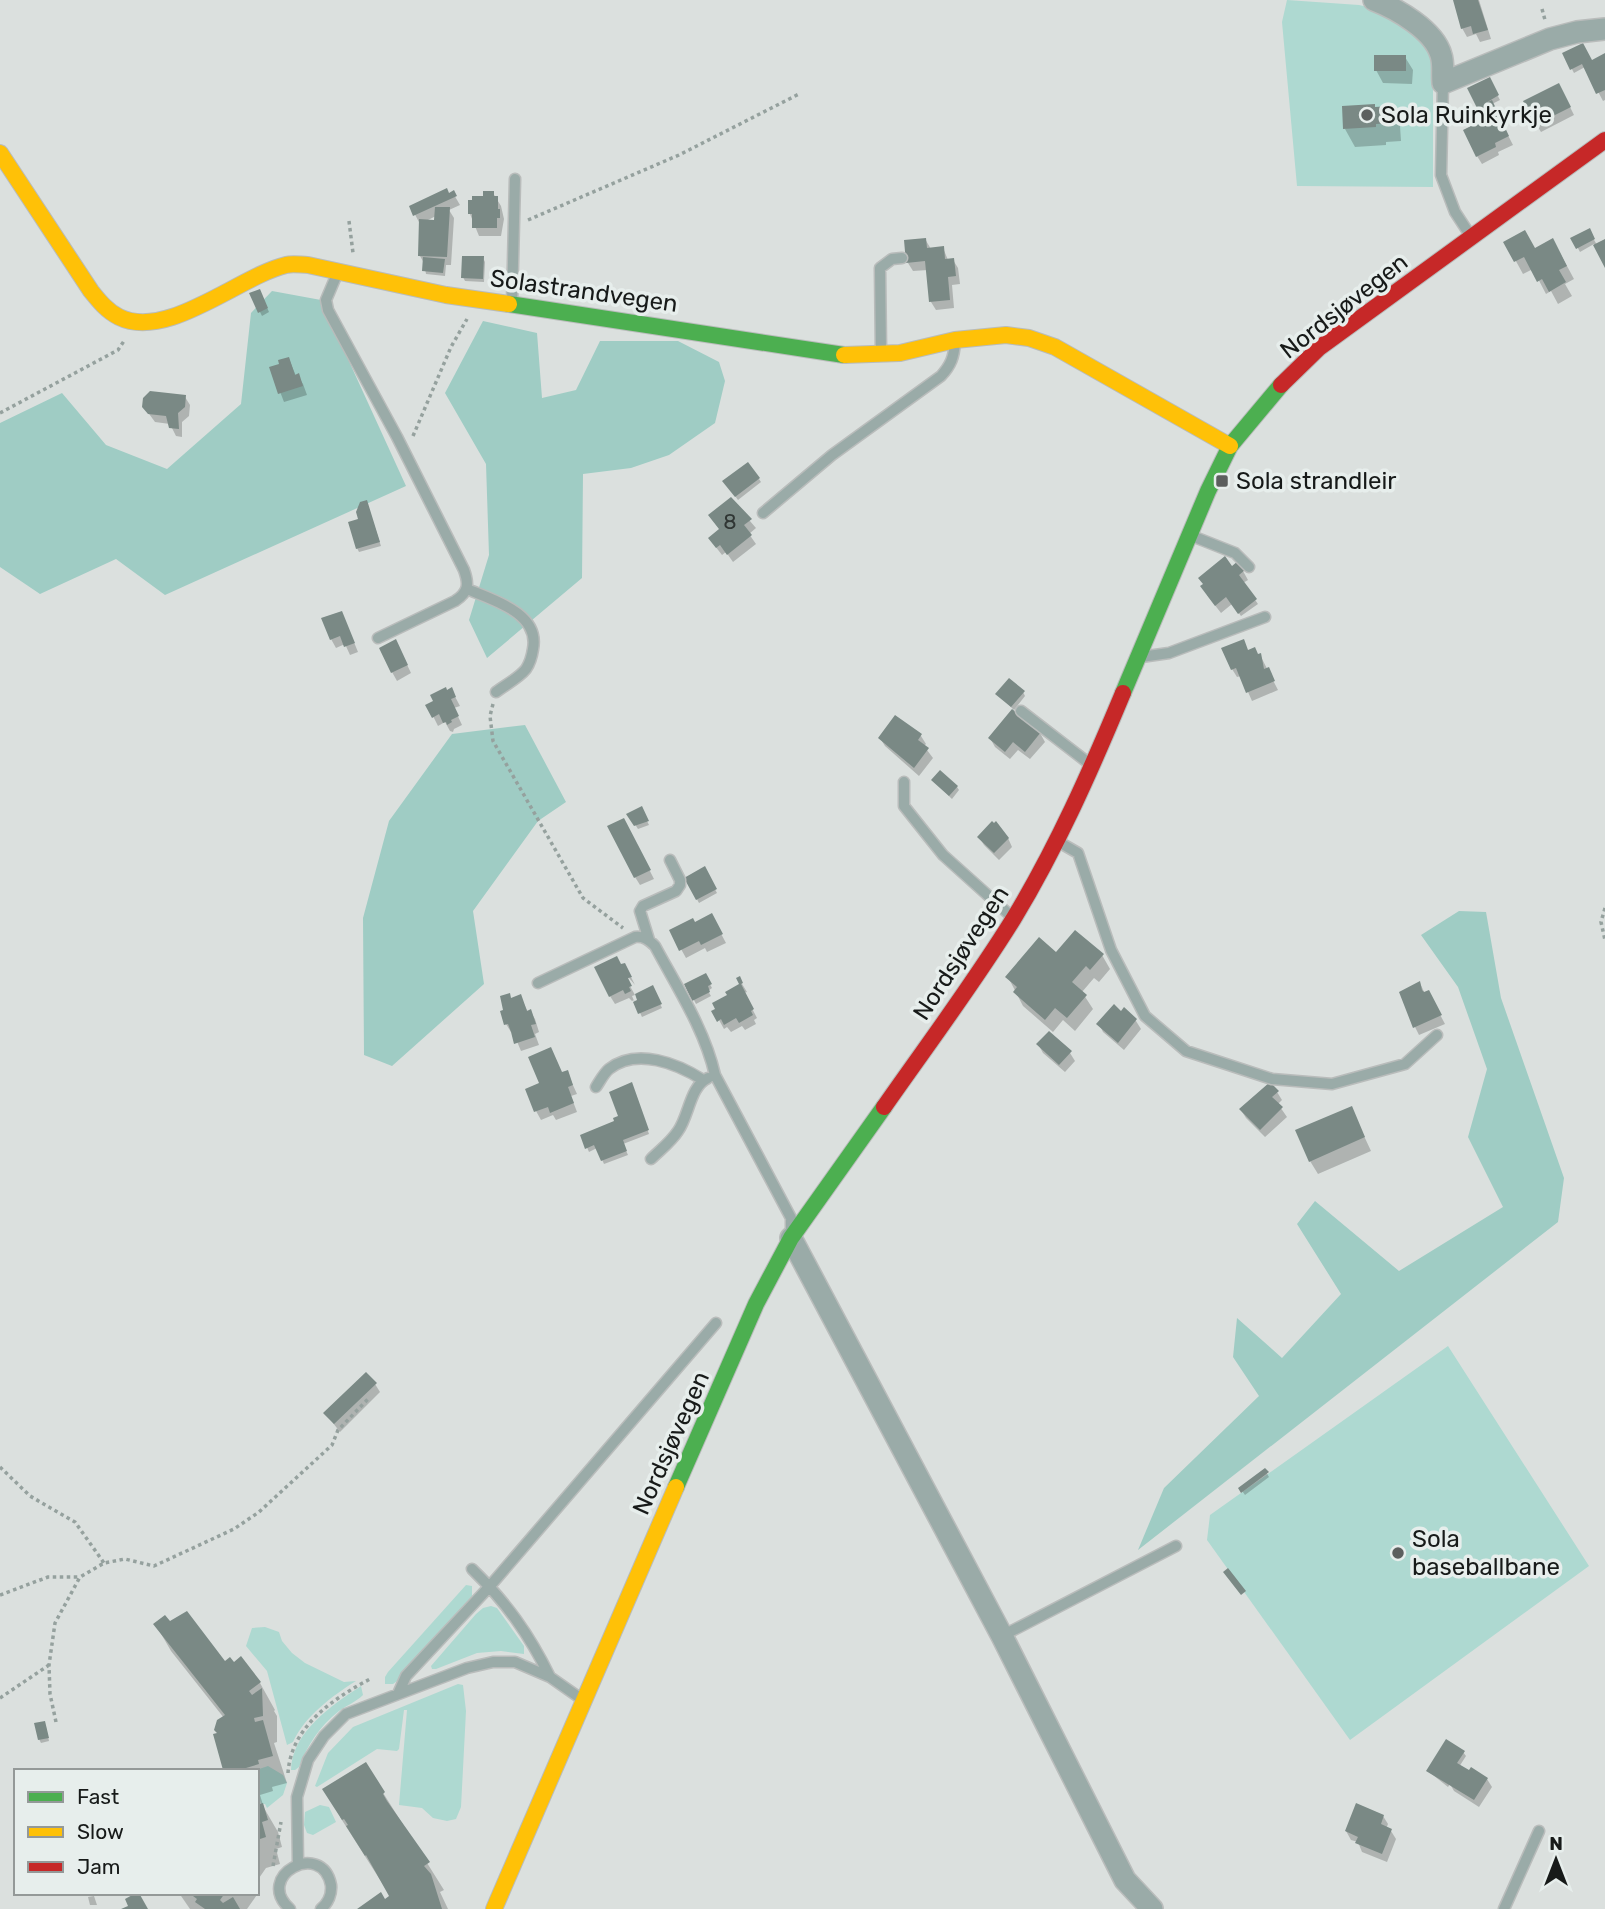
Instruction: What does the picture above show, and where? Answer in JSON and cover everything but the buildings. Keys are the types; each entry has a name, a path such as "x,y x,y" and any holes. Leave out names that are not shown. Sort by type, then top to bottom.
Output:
{"street":[{"path":"1374,0 1419,26 1434,39 1442,57 1443,83 1550,39 1605,29"},
{"name":"Nordsjøvegen","path":"494,1909 756,1304 791,1238 1014,918 1057,841 1092,767 1189,535 1230,446 1273,393 1319,348 1605,140"},
{"path":"0,153 91,291 106,309 121,318 137,322"},
{"name":"Solastrandvegen","path":"137,322 178,314 274,269 291,264 446,295 846,355 900,353 955,340 1006,335 1029,338 1055,347 1230,446"},
{"path":"791,1238 1002,1636 1125,1880 1152,1909"}],"lane":[{"path":"1443,83 1441,175 1451,203 1472,237"},
{"path":"512,304 515,179"},
{"path":"882,355 880,268 892,258 902,258"},
{"path":"337,272 326,300 328,310 406,454 468,582 464,596 456,601 378,638"},
{"path":"762,513 832,455 942,376 950,367 954,356 955,340"},
{"path":"1189,535 1235,553 1249,567"},
{"path":"467,589 513,610 527,620 533,631 533,651 525,671 496,692"},
{"path":"1138,657 1169,653 1265,617"},
{"path":"1021,710 1092,767"},
{"path":"904,782 904,806 943,855 1014,918"},
{"path":"1057,841 1077,853 1111,950 1144,1016 1186,1051 1272,1079 1332,1084 1405,1065 1437,1035"},
{"path":"649,940 640,911 643,906 676,891 680,886 680,880 670,860"},
{"path":"538,983 635,937 641,936 655,946 709,1053 715,1075 791,1218 791,1238"},
{"path":"596,1087 607,1070 632,1059 668,1063 703,1080"},
{"path":"651,1159 679,1130 703,1080 715,1075"},
{"path":"398,1694 405,1675 490,1586 716,1323"},
{"path":"1002,1636 1176,1546"},
{"path":"472,1569 509,1607 539,1653 550,1677"},
{"path":"298,1864 297,1797 308,1760 324,1736 345,1714 467,1668 493,1662 515,1662 550,1677 583,1700"},
{"path":"1504,1909 1539,1831"},
{"path":"290,1909 282,1899 281,1882 284,1874 298,1864 314,1864 327,1875 331,1890 321,1909"}],"path":[{"path":"514,226 679,155 799,94"},
{"path":"0,413 118,350 137,322"},
{"path":"406,454 451,347 465,323"},
{"path":"496,692 490,716 493,741 583,898 635,937"},
{"path":"1605,908 1601,922 1605,940"},
{"path":"0,1595 48,1577 79,1577 104,1563 125,1559 154,1566 234,1529 259,1512 332,1445 338,1430 370,1397"},
{"path":"0,1467 30,1496 75,1522 104,1563"},
{"path":"56,1722 50,1694 49,1665 55,1623 79,1577"},
{"path":"0,1698 49,1665"}],"green space":[{"path":"1287,0 1359,5 1377,9 1427,41 1433,52 1433,187 1297,186 1282,22"},
{"path":"272,291 321,300 406,486 165,595 116,559 40,594 0,567 0,423 62,393 106,445 167,469 241,404 251,313"},
{"path":"483,321 537,333 542,398 576,390 600,341 678,341 719,362 725,381 715,423 669,455 631,468 583,474 582,578 487,658 469,620 489,555 486,464 445,393"},
{"path":"525,725 566,802 538,821 473,911 484,984 392,1066 364,1055 363,918 389,821 452,734"},
{"path":"1459,911 1486,912 1501,998 1564,1178 1558,1222 1138,1550 1164,1488 1259,1396 1233,1357 1237,1318 1282,1358 1341,1294 1297,1224 1315,1201 1399,1271 1503,1207 1468,1137 1487,1069 1458,987 1421,935"},
{"name":"Sola baseballbane","path":"1448,1346 1589,1566 1350,1740 1207,1540 1210,1515"},
{"path":"466,1585 472,1586 472,1596 400,1679 393,1684 385,1684 388,1672"},
{"path":"491,1606 497,1608 524,1646 524,1654 501,1651 477,1653 432,1669 431,1666 476,1614"},
{"path":"265,1627 279,1632 282,1641 292,1653 305,1663 344,1682 356,1681 320,1707 293,1742 287,1745 267,1671 246,1646 252,1628"},
{"path":"458,1684 463,1685 466,1711 461,1807 456,1819 447,1821 433,1818 422,1808 399,1805 407,1710 404,1710 397,1751 377,1749 315,1786 328,1753 353,1727"},
{"path":"361,1686 363,1695 326,1723 310,1743 299,1767 291,1770 293,1756 306,1732 326,1711"},
{"path":"268,1766 283,1775 287,1783 283,1795 267,1808 265,1804 261,1804 259,1796 259,1769"},
{"path":"320,1805 329,1807 336,1822 313,1835 307,1833 304,1825 305,1812"}],"traffic: fast":[{"path":"509,304 844,355"},
{"path":"1123,693 1208,491 1230,446 1281,385"},
{"path":"676,1487 756,1304 791,1238 884,1107"}],"traffic: slow":[{"path":"0,153 91,291 107,309 119,317 138,322 159,321 203,304 268,271 291,264 308,265 446,295 509,304"},
{"path":"844,355 900,353 955,340 1006,335 1029,338 1055,347 1230,446"},
{"path":"494,1909 676,1487"}],"traffic: jam":[{"path":"1281,385 1319,348 1605,140"},
{"path":"884,1107 983,966 1030,891 1073,808 1123,693"}],"place":[{"name":"Sola Ruinkyrkje","path":"1367,115"},
{"name":"Sola strandleir","path":"1222,481"},
{"name":"Sola baseballbane","path":"1398,1553"}]}
